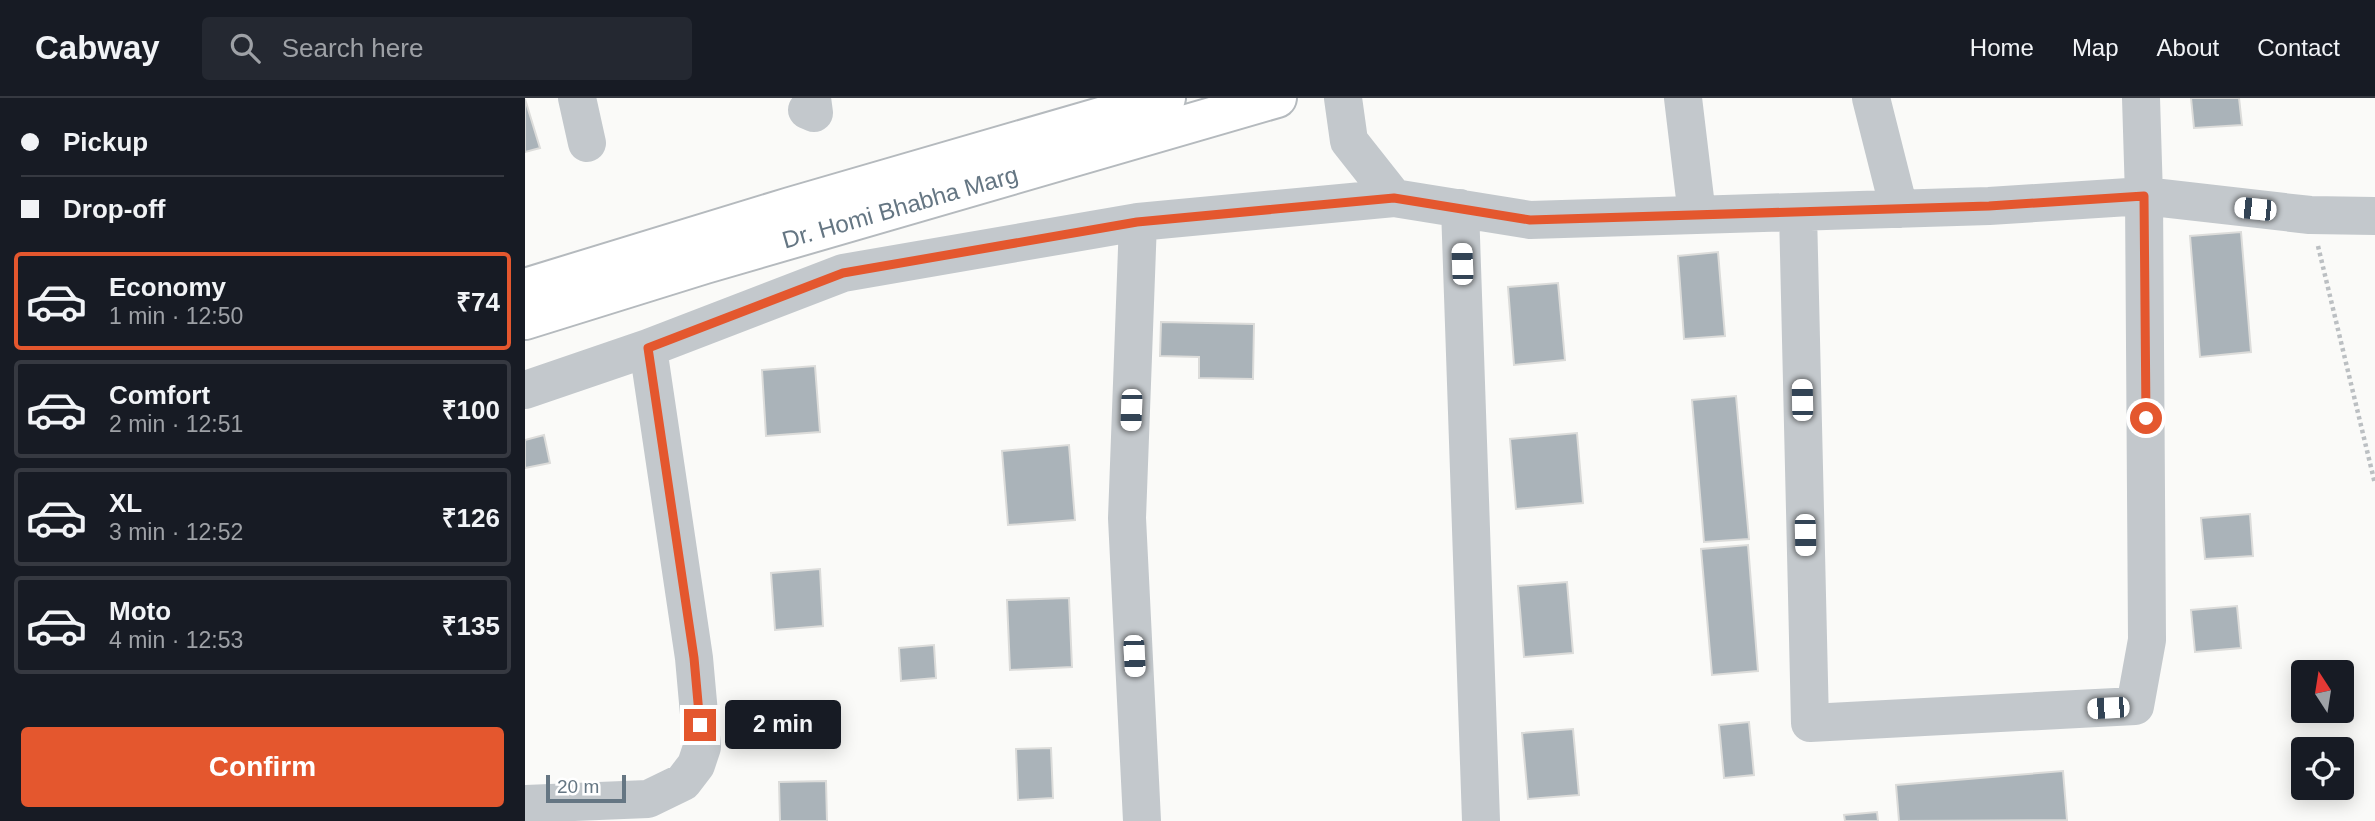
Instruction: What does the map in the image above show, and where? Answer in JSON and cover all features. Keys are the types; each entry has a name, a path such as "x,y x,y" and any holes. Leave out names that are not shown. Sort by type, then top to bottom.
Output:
{"main road":[{"name":"Dr. Homi Bhabha Marg","path":"525,288 790,206 1166,98"},
{"name":"Dr. Homi Bhabha Marg","path":"525,320 705,264 1277,98"}],"lane":[{"path":"577,98 587,143"},
{"path":"1343,98 1349,141 1394,198"},
{"path":"1683,98 1697,215"},
{"path":"1871,98 1899,208"},
{"path":"1798,212 1810,723 2135,706 2147,640 2141,98"},
{"path":"525,390 648,348 843,273 1137,222 1394,198 1530,220 1798,212 2144,196 2310,215 2375,216"},
{"path":"1460,208 1481,821"},
{"path":"1137,222 1127,518 1142,821"},
{"path":"525,804 648,799 683,782 696,765 702,747 694,658 648,348"}],"path":[{"path":"2310,215 2375,484"}],"building":[{"path":"2191,98 2239,98 2242,125 2194,128"},
{"path":"525,99 540,148 525,152"},
{"path":"2241,232 2251,352 2200,357 2190,236"},
{"path":"1718,252 1725,336 1684,339 1678,256"},
{"path":"1558,283 1565,360 1514,365 1508,287"},
{"path":"1161,322 1254,324 1253,379 1199,378 1199,357 1160,356"},
{"path":"815,366 820,432 766,436 762,370"},
{"path":"1736,396 1749,539 1704,542 1692,400"},
{"path":"1577,433 1583,503 1516,509 1510,439"},
{"path":"544,435 550,463 525,468 525,440"},
{"path":"1069,445 1075,520 1008,525 1002,451"},
{"path":"2250,514 2253,556 2205,559 2201,518"},
{"path":"1748,545 1758,671 1712,675 1701,549"},
{"path":"820,569 823,626 775,630 771,573"},
{"path":"1567,582 1573,653 1524,657 1518,586"},
{"path":"1069,598 1072,667 1010,670 1007,600"},
{"path":"2237,606 2241,648 2195,652 2191,610"},
{"path":"934,645 936,678 901,681 899,648"},
{"path":"1749,722 1754,775 1724,778 1719,725"},
{"path":"1573,729 1579,795 1528,799 1522,733"},
{"path":"1051,748 1053,798 1018,800 1016,749"},
{"path":"2063,771 2067,820 1899,821 1896,785"},
{"path":"826,781 827,821 780,821 779,782"},
{"path":"1877,812 1878,821 1845,821 1844,815"}],"route":[{"path":"700,725 694,658 648,348 843,273 1137,222 1394,198 1530,220 1989,206 2144,196 2146,418"}]}
